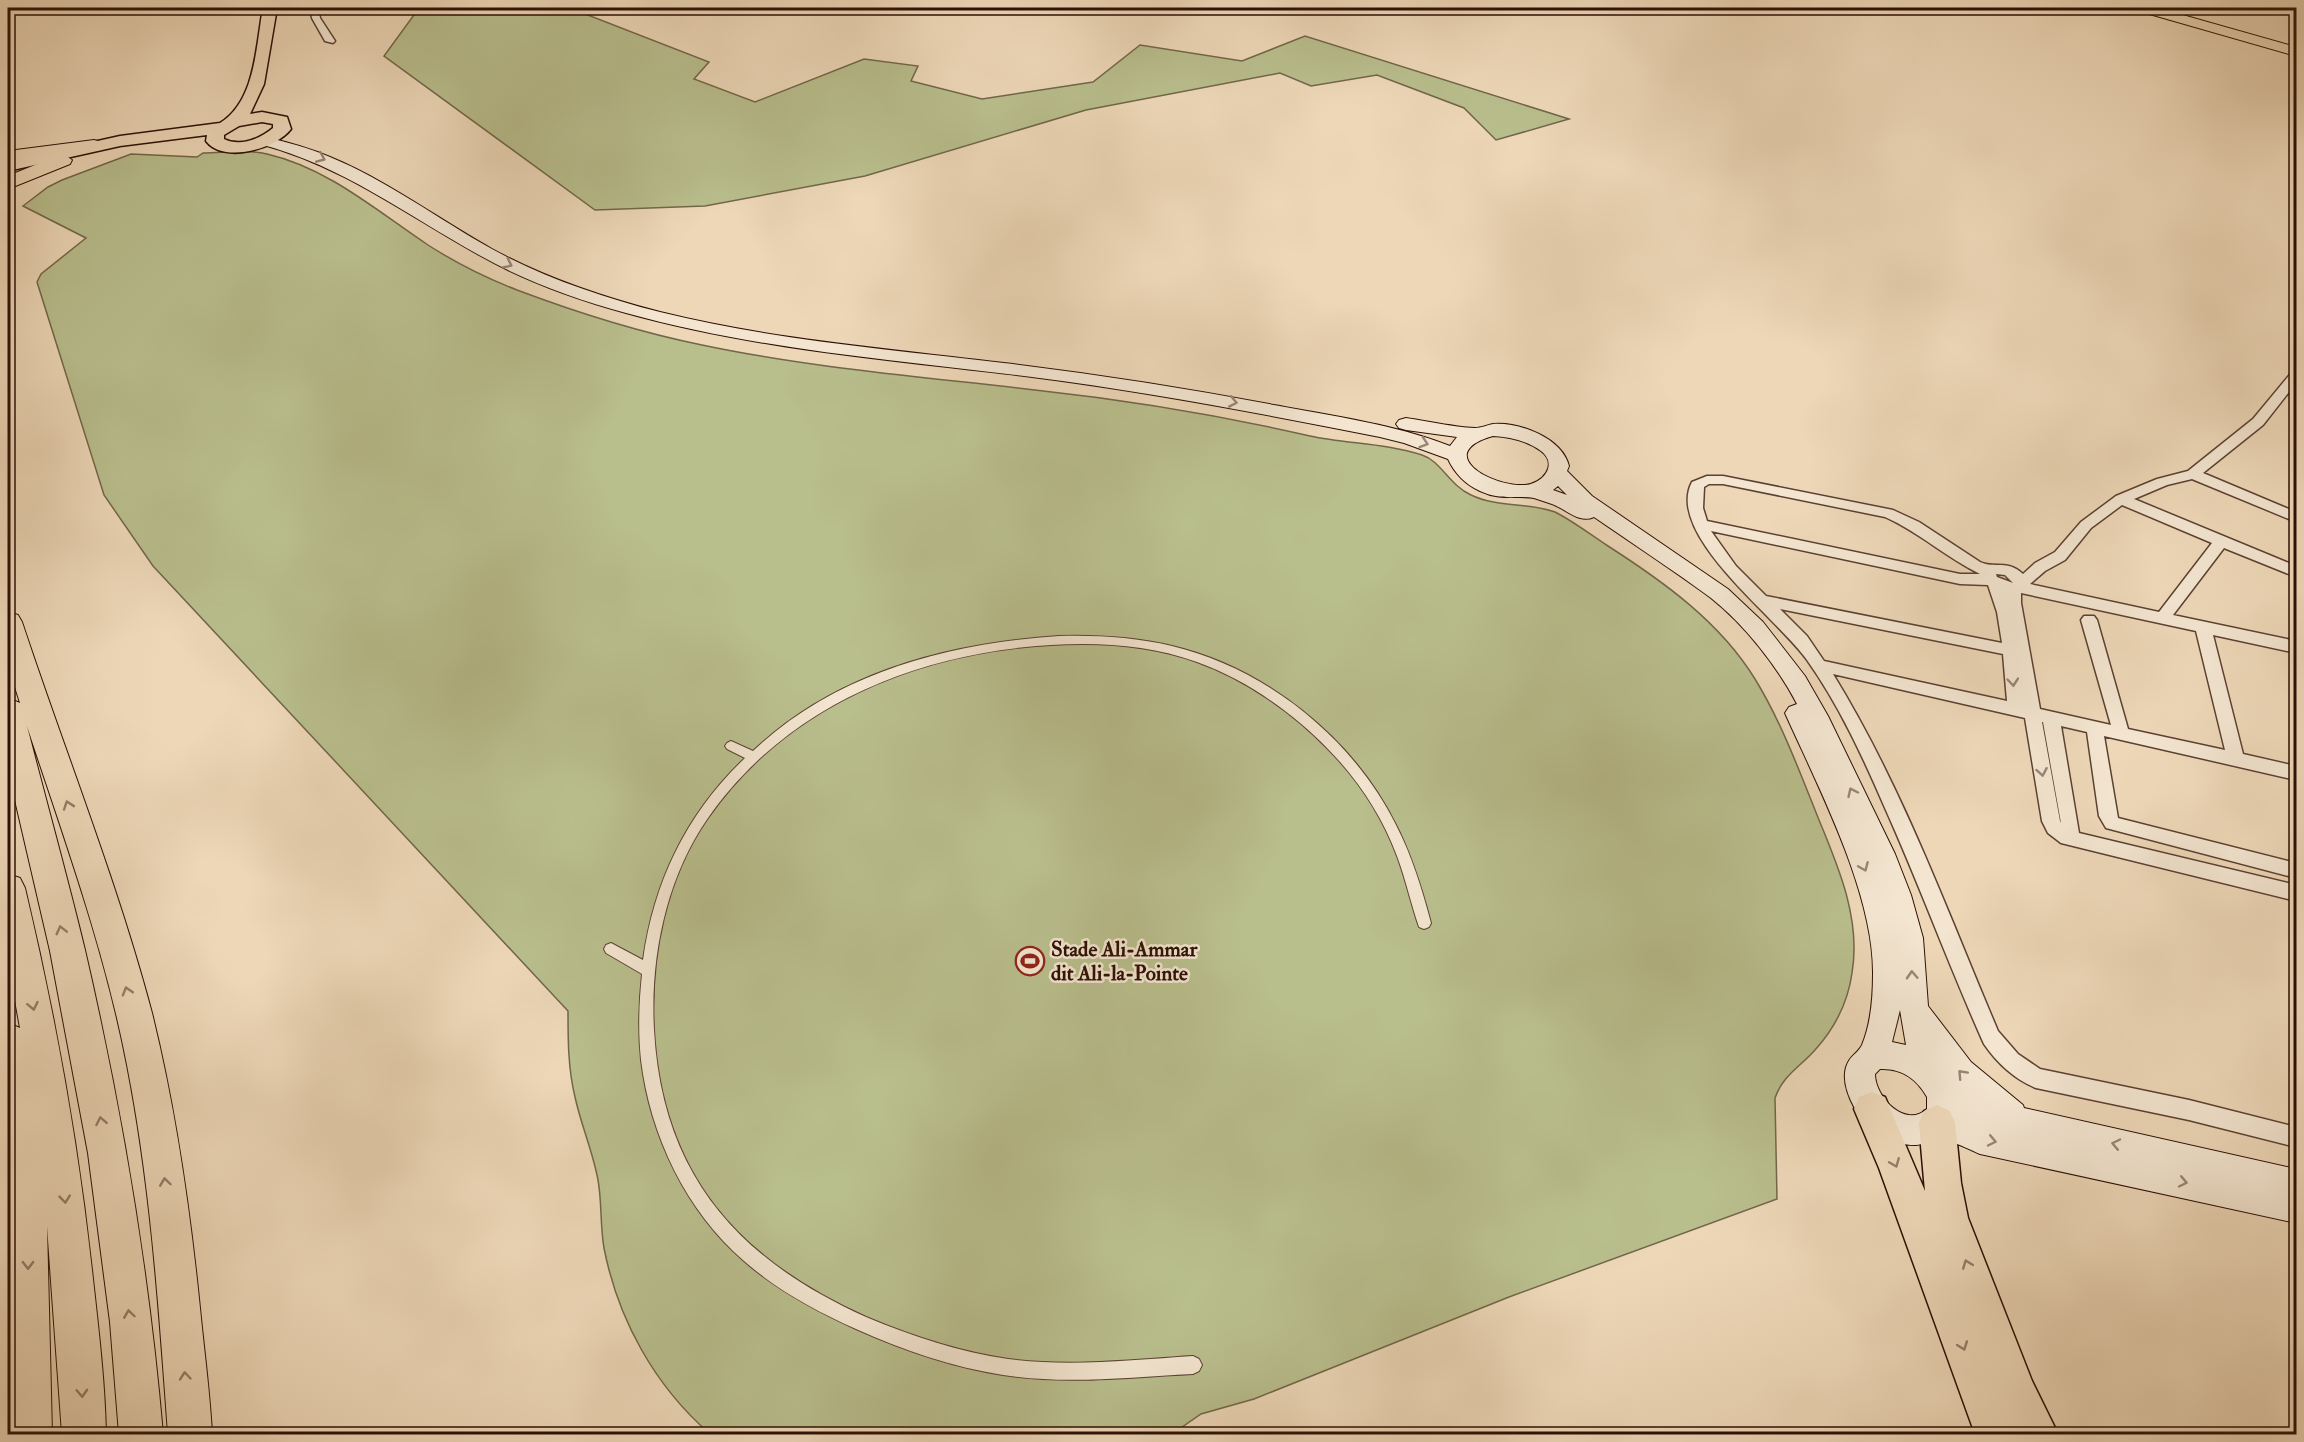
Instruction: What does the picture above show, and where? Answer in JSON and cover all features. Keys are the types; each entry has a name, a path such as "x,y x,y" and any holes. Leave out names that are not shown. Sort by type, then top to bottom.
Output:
{"highway":[{"path":"8,156 223,129 245,112 254,88 270,8"},
{"path":"268,117 266,109 268,84 282,8"},
{"path":"8,172 77,155 223,129 268,117 281,121 282,129 265,141 250,145 229,146 219,144 223,129"},
{"path":"8,166 94,146"},
{"path":"8,183 77,155"},
{"path":"8,622 96,889 133,1013 159,1134 173,1236 190,1434"},
{"path":"8,709 75,986 111,1175 137,1371 141,1434"},
{"path":"8,888 40,1037 62,1171 79,1330 84,1434"},
{"path":"8,1040 27,1198 30,1434"},
{"path":"1936,1097 1942,1183 1949,1218 2016,1393 2035,1434"},
{"path":"1872,1109 1901,1176 1996,1434"}],"main road":[{"path":"2144,8 2296,52"},
{"path":"282,129 364,162 515,252 580,280 658,305 797,332 1079,365 1207,384 1274,395 1415,426 1475,434 1503,430 1533,437 1554,453 1558,466 1557,473 1549,484 1533,491 1512,493 1481,485 1461,468 1457,455 1462,442 1475,434"},
{"path":"265,141 296,148 336,165 450,233 518,269 567,289 653,315 714,330 813,347 1060,375 1188,394 1409,438 1457,455"},
{"path":"1533,491 1578,508 1701,594 1752,642 1786,691 1860,856 1877,904 1885,949 1886,996 1880,1042 1873,1056 1860,1069 1858,1078 1860,1088 1872,1109 1882,1119 1907,1129 1929,1128 1936,1097 1915,1022 1909,938 1891,874 1816,716 1797,682 1755,628 1720,594 1585,501 1557,473"},
{"path":"1914,1003 1942,1052 1964,1077 1990,1100 2024,1124"},
{"path":"1873,1056 1883,1054 1906,1059 1936,1097 1980,1139 2296,1207"},
{"path":"1936,1097 2024,1124 2296,1184"}],"street":[{"path":"314,8 316,18 330,41"},
{"path":"2024,712 2013,603 2018,587 2040,567 2060,556 2086,525 2121,499 2162,482 2193,474 2258,422 2296,375"},
{"path":"2193,474 2296,517"},
{"path":"2296,647 2018,587 1967,563 1941,543 1899,517 1723,480 1712,479 1697,484 1695,509 1699,524 1719,556 1800,640 1818,665 1860,735 1904,830 1991,1037 2002,1053 2017,1067 2036,1078 2189,1110 2296,1137"},
{"path":"2121,499 2296,572"},
{"path":"1699,524 1948,577 1994,576 2040,567"},
{"path":"2162,619 2222,540"},
{"path":"1994,576 2001,598 2024,712 2054,828 2067,837 2296,892"},
{"path":"1761,599 2010,650"},
{"path":"2089,620 2122,735"},
{"path":"2203,627 2235,760"},
{"path":"1193,1365 1032,1370 990,1363 902,1339 851,1318 785,1283 733,1239 687,1179 665,1132 648,1076 644,1018 648,970 662,894 680,852 705,812 755,757 811,713 851,690 896,670 944,655 993,646 1083,638 1130,641 1179,651 1218,665 1248,679 1308,722 1349,762 1383,810 1396,836 1417,892 1424,922"},
{"path":"1818,665 2296,773"},
{"path":"2051,719 2071,831 2067,837"},
{"path":"2095,729 2108,816 2112,823 2296,871"},
{"path":"731,747 755,757"},
{"path":"610,949 648,970"}],"green space":[{"path":"419,8 580,8 580,12 709,62 694,79 755,102 864,59 918,66 911,81 982,99 1093,82 1140,45 1242,61 1305,36 1569,119 1496,140 1464,108 1377,75 1311,86 1280,73 1086,110 865,176 705,206 595,210 384,56"},
{"path":"203,153 267,154 311,169 351,192 428,245 471,270 540,298 631,328 678,340 784,360 1138,403 1242,421 1324,439 1395,448 1429,458 1463,491 1471,495 1492,502 1555,512 1582,528 1670,589 1708,621 1741,658 1765,696 1782,731 1841,876 1851,914 1853,933 1854,953 1850,984 1839,1014 1828,1033 1815,1050 1787,1077 1775,1098 1777,1199 1509,1297 1254,1399 1201,1414 1172,1434 710,1434 672,1395 656,1373 629,1326 610,1275 604,1248 596,1170 571,1075 568,1011 153,566 104,495 37,282 41,274 86,238 23,206 48,187 62,180 131,154 197,157"}],"place":[{"name":"Stade Ali-Ammar dit Ali-la-Pointe","path":"1030,961"}]}
